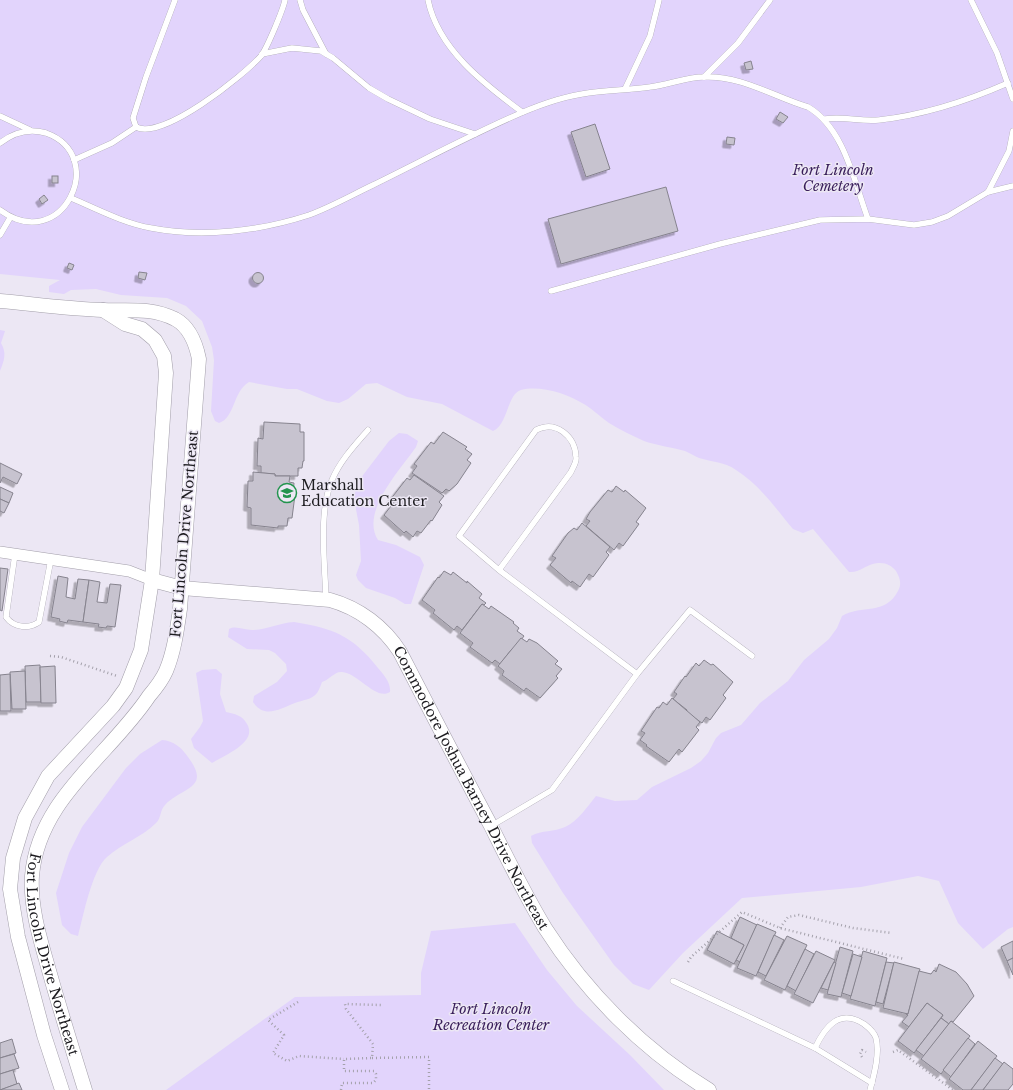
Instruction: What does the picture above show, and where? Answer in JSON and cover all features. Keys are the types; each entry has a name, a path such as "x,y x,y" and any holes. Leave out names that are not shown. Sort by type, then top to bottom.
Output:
{"street":[{"name":"Fort Lincoln Drive Northeast","path":"0,301 103,310 152,310 176,320 189,332 196,347 199,360 182,588 177,631 166,672 137,715 68,789 45,830 37,852 32,876 37,927 66,1031 85,1090"},
{"name":"Fort Lincoln Drive Northeast","path":"62,1090 44,1035 18,937 10,889 13,858 25,818 48,776 113,706 126,688 141,650 152,580 166,373 164,356 155,340 142,329 125,324 103,310"},
{"path":"0,552 129,571 152,580"},
{"name":"Commodore Joshua Barney Drive Northeast","path":"152,580 182,588 326,599 343,604 363,614 375,624 395,645 541,921 561,952 614,1014 644,1042 676,1068 709,1090"}],"lane":[{"path":"136,127 134,118 146,77 175,0"},
{"path":"136,127 142,130 153,129 184,115 227,87 262,54 285,0"},
{"path":"300,0 303,10 326,54"},
{"path":"428,0 431,15 441,34 468,67 494,92 522,112"},
{"path":"625,89 650,36 659,0"},
{"path":"704,77 738,43 770,0"},
{"path":"971,0 997,53 1013,99"},
{"path":"262,54 292,48 313,50 326,54 333,58 369,88 388,99 430,119 475,134"},
{"path":"71,198 117,218 150,228 183,232 220,232 253,229 309,214 350,196 522,112 555,100 586,93 651,87 704,77 732,80 752,86 808,107 825,119 838,137 868,219"},
{"path":"825,119 837,117 867,121 905,116 959,104 1008,83"},
{"path":"0,116 32,131 51,135 68,149 74,160 77,173 76,186 71,198 63,209 54,216 42,221 22,222 10,218 0,210"},
{"path":"74,160 112,143 136,127"},
{"path":"0,143 9,136 20,132 32,131"},
{"path":"988,192 1009,151 1013,131"},
{"path":"551,291 720,244 820,220 868,219 914,225 932,222 948,216 988,192 1013,186"},
{"path":"0,235 10,218"},
{"path":"499,570 571,472 577,458 570,437 563,431 553,426 543,427 536,430 459,536 499,570 637,674"},
{"path":"326,599 325,508 332,481 341,463 368,430"},
{"path":"15,554 6,617 10,622 32,627 39,622 41,618 51,559"},
{"path":"490,826 552,790 637,674 690,610 752,656"},
{"path":"673,981 815,1048 872,1083"},
{"path":"815,1048 822,1034 831,1024 842,1018 856,1019 868,1027 875,1036 878,1050 870,1090"}],"path":[{"path":"50,656 61,657 118,676"},
{"path":"688,962 691,957 742,912 780,928 904,959"},
{"path":"780,928 788,917 799,915 853,928 892,933"},
{"path":"298,1002 268,1020 284,1035 272,1053 287,1060 299,1056 344,1059 429,1057 429,1090"},
{"path":"372,1058 373,1044 346,1009 345,1004 381,1005"},
{"path":"862,1057 860,1054 862,1050 866,1052"},
{"path":"893,1052 898,1050 953,1090"},
{"path":"341,1090 342,1083 373,1084 376,1080 376,1074 374,1071 344,1071 344,1059"}],"green space":[{"name":"Fort Lincoln Cemetery","path":"0,0 1013,0 1013,927 1008,929 983,949 958,923 939,881 918,876 861,887 742,898 683,953 649,990 633,984 614,965 563,893 532,843 531,836 561,829 570,824 582,813 596,796 615,801 637,800 652,787 691,768 701,761 721,733 741,725 760,703 788,681 804,660 829,639 837,628 842,616 857,611 880,607 893,599 900,586 896,571 889,565 876,563 857,571 849,572 813,529 803,533 793,529 760,490 732,467 699,458 685,451 644,441 613,426 589,407 576,399 544,389 521,390 516,393 502,423 493,431 442,404 407,397 377,383 366,384 348,399 339,403 327,401 297,389 287,389 249,382 240,392 228,416 219,423 215,421 211,411 214,360 212,347 202,321 186,306 167,298 121,295 96,289 71,290 64,294 49,292 49,286 60,280 0,274"},
{"path":"0,330 5,331 1,343 4,350 4,357 0,371"},
{"path":"399,433 407,434 418,441 416,447 392,479 378,504 374,517 374,529 378,540 396,545 420,557 424,565 411,604 405,604 395,598 366,588 358,580 356,575 361,561 359,525 354,499 357,483 389,441"},
{"path":"294,622 320,627 341,635 351,641 369,657 383,673 388,682 390,692 385,694 379,693 354,677 339,672 322,682 317,693 310,698 278,710 267,711 257,707 253,702 254,696 277,682 287,671 286,664 275,653 269,650 247,649 228,637 229,629 235,628 254,630"},
{"path":"216,669 222,674 220,694 226,712 241,717 247,724 249,731 248,737 244,742 232,752 212,763 194,748 191,739 203,721 196,673 202,670"},
{"path":"162,740 174,743 185,753 195,768 197,775 196,782 165,805 158,821 150,828 113,852 102,863 89,894 78,936 71,934 62,925 56,893 69,853 82,827 126,768 140,754"},
{"name":"Fort Lincoln Recreation Center","path":"515,923 547,970 577,1006 630,1055 664,1090 166,1090 295,997 421,995 421,973 431,931"}],"building":[{"path":"751,61 753,69 746,70 744,63"},
{"path":"780,112 788,117 783,123 776,119"},
{"path":"595,124 610,169 586,177 571,132"},
{"path":"727,137 735,138 734,145 726,144"},
{"path":"52,176 58,176 58,183 52,183"},
{"path":"666,187 678,231 561,264 548,219"},
{"path":"44,195 48,200 42,204 39,199"},
{"path":"69,263 74,265 72,270 67,268"},
{"path":"139,272 147,273 145,280 138,278"},
{"path":"258,272 262,274 264,278 262,282 258,284 254,282 252,278 254,274"},
{"path":"264,422 300,424 300,432 304,432 304,461 302,468 298,468 298,476 275,476 275,474 261,473 261,466 257,466 258,438 263,439"},
{"path":"443,432 467,447 465,449 472,454 467,460 471,463 457,484 449,491 446,489 442,493 412,473 417,466 414,464 431,442 434,444"},
{"path":"0,463 22,474 17,484 3,477 0,483"},
{"path":"253,472 275,474 275,476 290,476 289,482 294,483 293,495 295,495 292,518 288,518 287,526 278,526 278,528 251,525 251,508 247,507 248,481 253,481"},
{"path":"414,475 444,496 439,502 442,505 432,521 431,520 421,533 417,531 413,537 406,531 404,533 384,515 394,502 390,500 407,478 410,480"},
{"path":"616,486 624,492 625,490 646,508 636,522 639,524 623,546 619,543 614,550 586,526 590,521 586,519 608,490 612,492"},
{"path":"0,487 13,493 9,503 0,499"},
{"path":"0,499 9,503 4,513 0,511"},
{"path":"582,523 610,547 606,552 609,555 593,577 589,574 580,587 572,581 571,583 550,565 556,558 552,556 568,533 574,528 577,530"},
{"path":"0,568 8,569 2,611 0,610"},
{"path":"444,571 451,575 453,572 467,583 467,581 482,594 479,598 486,603 484,605 482,604 462,630 457,626 454,630 433,613 435,610 422,600"},
{"path":"58,576 68,578 66,597 75,599 78,579 89,580 83,622 68,620 67,623 59,621 60,619 51,617"},
{"path":"89,580 100,582 97,602 107,603 110,584 121,585 115,627 98,627 99,624 83,622"},
{"path":"482,604 489,609 491,606 514,622 513,623 519,628 517,631 524,636 513,651 511,650 500,664 495,660 492,663 470,647 473,643 460,633"},
{"path":"521,638 527,642 529,639 537,643 558,661 555,664 562,669 556,676 558,678 540,698 526,688 524,691 502,675 504,671 498,666"},
{"path":"704,660 711,665 713,664 733,682 723,695 726,698 710,720 706,717 702,723 686,712 687,710 673,699 677,694 674,692 685,676 686,677 696,663 699,666"},
{"path":"40,665 41,702 26,702 25,666"},
{"path":"55,666 56,703 41,703 40,667"},
{"path":"25,671 26,709 12,709 10,672"},
{"path":"10,674 11,711 0,711 0,675"},
{"path":"672,698 700,722 696,727 699,730 682,752 679,749 669,762 640,740 645,733 641,731 657,707 659,708 663,702 667,705"},
{"path":"740,917 757,925 740,962 736,960 744,945 731,938"},
{"path":"757,924 776,932 756,976 737,968"},
{"path":"717,931 744,945 734,964 707,950"},
{"path":"774,935 784,940 766,976 758,972"},
{"path":"787,936 807,945 785,990 764,980"},
{"path":"1013,941 1013,958 1007,961 1001,947"},
{"path":"840,947 853,951 841,997 827,994"},
{"path":"805,949 814,954 796,991 787,986"},
{"path":"816,951 835,960 813,1003 794,994"},
{"path":"863,951 887,958 875,1006 850,999"},
{"path":"853,954 862,957 851,996 842,993"},
{"path":"1013,958 1013,975 1007,961"},
{"path":"834,962 836,963 828,990 821,988"},
{"path":"886,962 894,963 883,1004 876,1002"},
{"path":"894,962 920,969 908,1014 883,1008"},
{"path":"939,964 956,972 967,984 974,996 953,1022 951,1021 949,1024 941,1018 943,1015 927,1003 909,1027 902,1022 908,1015 906,1014 908,1014 919,971 931,974 934,970 936,972"},
{"path":"927,1003 943,1015 914,1053 898,1041"},
{"path":"941,1018 949,1024 924,1056 916,1050"},
{"path":"951,1021 970,1036 941,1074 921,1059"},
{"path":"968,1038 975,1044 951,1077 943,1070"},
{"path":"12,1039 16,1053 0,1058 0,1043"},
{"path":"978,1041 997,1056 971,1090 963,1090 949,1079"},
{"path":"14,1054 19,1068 0,1074 0,1058"},
{"path":"995,1058 1003,1064 983,1090 971,1090"},
{"path":"1004,1062 1013,1069 1013,1084 1008,1090 983,1090"},
{"path":"13,1070 17,1084 0,1090 0,1074"},
{"path":"19,1083 22,1090 0,1090"}],"place":[{"name":"Marshall Education Center","path":"287,493"}]}
